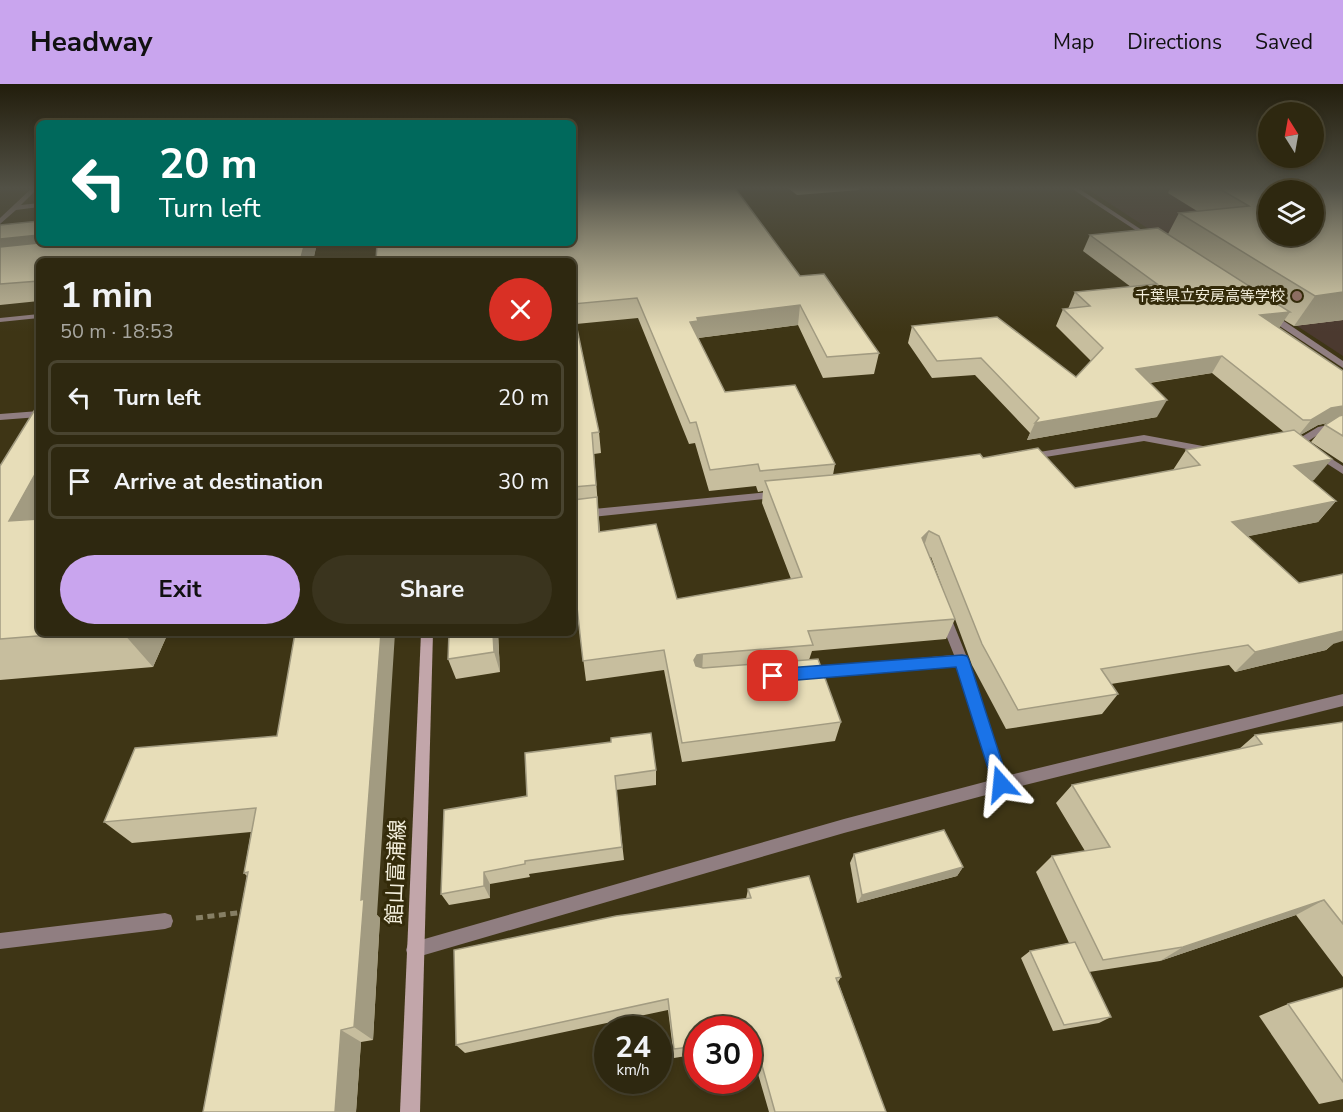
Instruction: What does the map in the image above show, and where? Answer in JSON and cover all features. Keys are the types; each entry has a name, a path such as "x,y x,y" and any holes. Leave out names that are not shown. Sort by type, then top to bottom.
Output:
{"main road":[{"name":"館山富浦線","path":"410,1112 427,636"}],"street":[{"path":"1148,236 1157,242"},
{"path":"1257,308 1343,365"},
{"path":"0,320 36,316"},
{"path":"0,417 36,414"},
{"path":"1276,444 1300,442 1320,429 1343,424"},
{"path":"1015,459 1144,438 1205,451 1217,450"},
{"path":"1300,442 1343,471"},
{"path":"576,515 793,494"},
{"path":"938,599 962,660 1001,784"},
{"path":"797,674 962,660"},
{"path":"414,950 844,826 1001,784 1343,700"},
{"path":"0,941 165,921"}],"path":[{"path":"165,921 257,911"}],"shaded area":[{"path":"1159,236 1258,236 1258,246 1324,246 1324,236 1343,236 1343,356"}],"building":[{"path":"0,236 30,236 0,239"},
{"path":"576,236 770,236 800,276 824,274 879,353 827,357 800,305 697,318 698,321 690,322 725,392 795,385 835,464 760,471 758,464 710,470 696,422 690,423 637,298 576,304 576,258 376,258 377,246 576,246"},
{"path":"1091,236 1171,236 1290,312 1260,315 1343,371 1343,406 1331,408 1311,420 1303,420 1222,356 1136,369 1167,400 1035,423 1039,418 981,358 937,361 912,326 997,317 1076,377 1103,348 1063,309 1090,306 1075,292 1157,284"},
{"path":"1217,236 1258,236 1258,246 1324,246 1324,236 1343,236 1343,292 1315,296"},
{"path":"36,243 36,246 304,246 301,258 36,258 36,281 0,284 0,247"},
{"path":"576,324 599,432 592,433 596,485 576,487"},
{"path":"36,408 36,472 9,521 36,519 38,636 0,639 0,466"},
{"path":"1343,415 1343,436 1325,425"},
{"path":"1294,430 1332,459 1294,466 1336,501 1232,522 1299,583 1343,574 1343,631 1255,652 1248,645 1101,669 1118,694 1018,710 982,644 939,536 929,531 922,538 955,619 808,631 813,645 703,654 697,655 694,660 696,666 703,668 818,659 841,722 682,743 664,650 583,661 576,598 576,500 597,497 599,532 656,524 677,599 802,577 765,481 832,475 980,454 983,458 1038,448 1075,488 1200,465 1186,450"},
{"path":"294,636 381,636 354,1027 341,1030 335,1112 203,1112 248,872 244,873 256,808 104,822 135,748 277,736"},
{"path":"449,636 493,636 494,652 448,659"},
{"path":"1343,722 1343,924 1324,900 1183,947 1103,960 1052,856 1110,847 1072,785 1262,744 1255,735"},
{"path":"651,733 656,770 615,776 622,847 525,861 525,864 484,872 484,886 441,894 444,810 527,796 525,753 611,742 611,738"},
{"path":"944,830 963,867 862,895 854,854"},
{"path":"809,876 841,977 836,978 886,1112 775,1112 762,1066 762,1016 684,1016 684,1048 674,1049 672,1016 670,1016 668,999 456,1045 454,950 616,916 751,898 748,889"},
{"path":"1075,942 1111,1017 1064,1025 1030,951"},
{"path":"1343,988 1343,1082 1288,1004"}],"place":[{"name":"千葉県立安房高等学校","path":"1297,296"}],"route":[{"path":"773,676 962,660 1001,784"}]}
